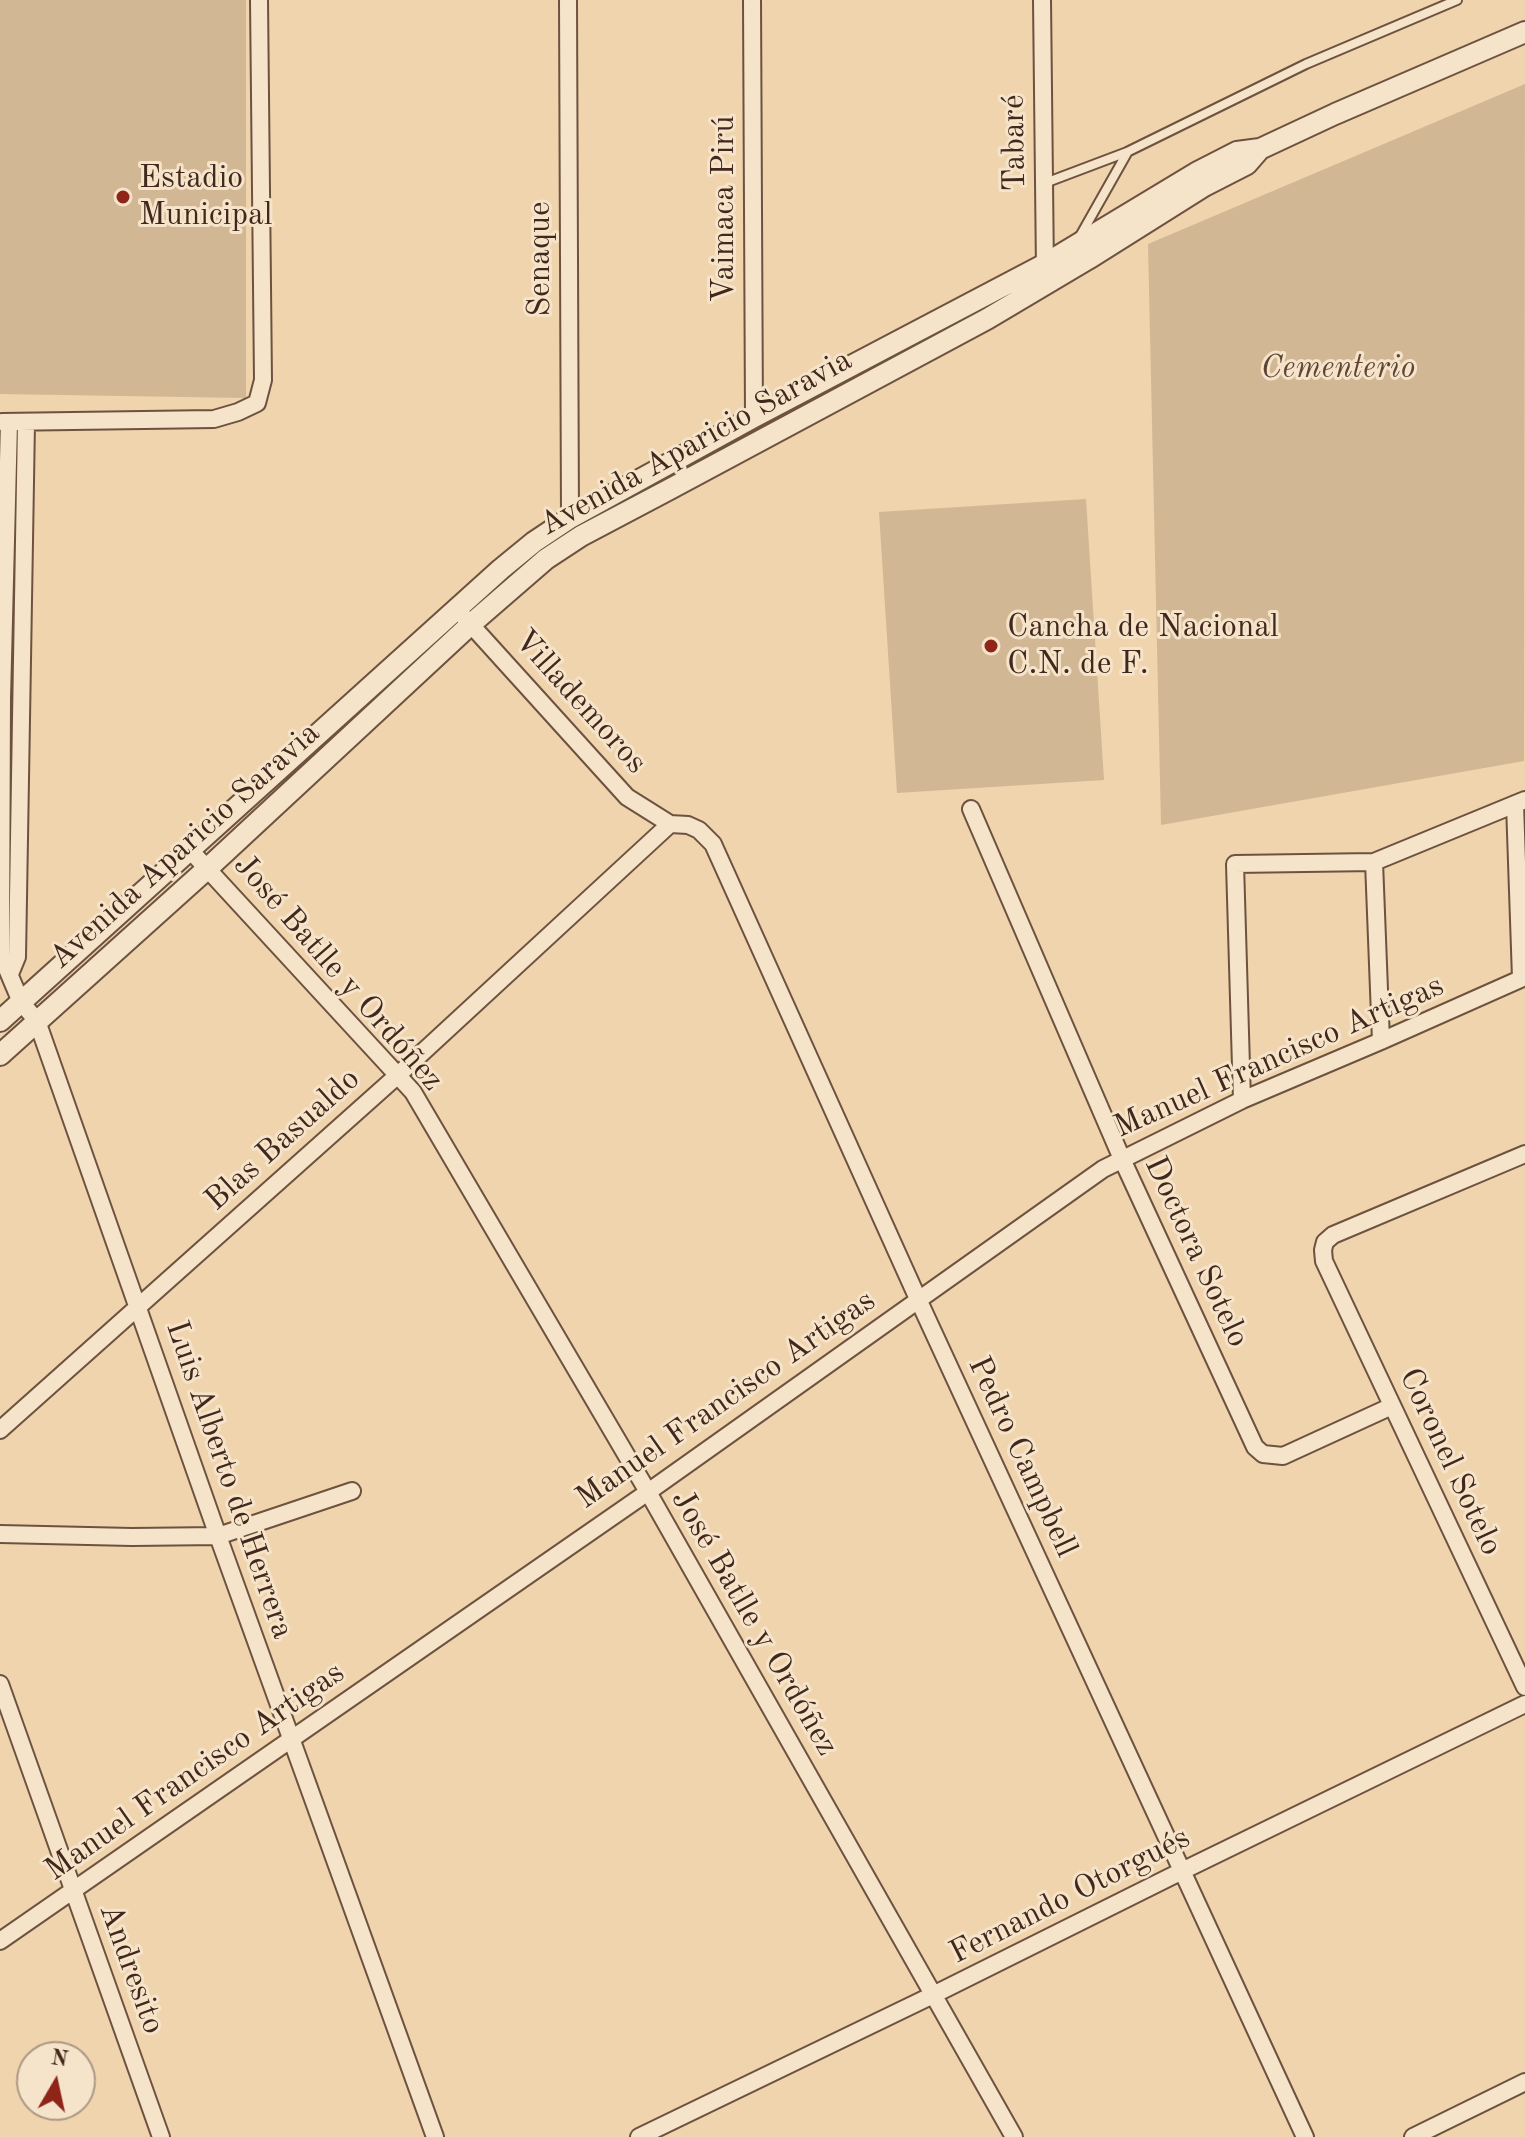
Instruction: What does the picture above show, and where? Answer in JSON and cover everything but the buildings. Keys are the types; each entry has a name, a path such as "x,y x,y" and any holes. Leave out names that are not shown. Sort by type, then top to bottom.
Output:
{"street":[{"path":"12,422 214,419 257,403 263,380 259,0"},
{"name":"Senaque","path":"568,0 570,518"},
{"name":"Vaimaca Pirú","path":"752,0 754,417"},
{"name":"Tabaré","path":"1042,0 1045,274"},
{"name":"Avenida Aparicio Saravia","path":"0,1021 456,609 540,551 581,536 987,319 1074,247 1196,173 1237,152 1260,149 1525,32"},
{"name":"Avenida Aparicio Saravia","path":"0,1055 208,868 471,624 570,518 754,417 1045,274 1247,164 1260,149"},
{"path":"5,974 17,957 21,698 12,422"},
{"path":"12,422 1,698 1,955 5,974 21,1002 37,1021"},
{"name":"Villademoros","path":"456,609 627,797 670,824"},
{"path":"1,698 21,698"},
{"path":"1242,1100 1235,864 1374,862 1520,802 1523,978"},
{"name":"Doctora Sotelo","path":"971,809 1122,1159 1255,1447 1263,1454 1283,1456 1392,1406"},
{"name":"Blas Basualdo","path":"0,1430 398,1075 670,824"},
{"name":"Pedro Campbell","path":"670,824 688,825 699,830 713,844 918,1299 1305,2137"},
{"name":"José Batlle y Ordóñez","path":"190,850 413,1092 648,1492 1014,2137"},
{"path":"1374,862 1381,1041"},
{"name":"Manuel Francisco Artigas","path":"0,1941 648,1492 1103,1169 1242,1100 1523,978"},
{"name":"Luis Alberto de Herrera","path":"37,1021 218,1536 435,2137"},
{"name":"Coronel Sotelo","path":"1525,1154 1333,1235 1325,1242 1323,1250 1324,1261 1525,1687"},
{"path":"0,1534 218,1536 352,1491"},
{"name":"Andresito","path":"0,1684 161,2137"},
{"name":"Fernando Otorgués","path":"639,2137 1525,1704"},
{"path":"1413,2137 1525,2082"}],"lane":[{"path":"1044,184 1127,152 1306,64 1457,0"},
{"path":"1074,247 1127,152"}],"green space":[{"name":"Estadio Municipal","path":"0,0 246,0 246,398 0,394"},
{"name":"Cementerio","path":"1525,84 1524,761 1161,825 1148,244"},
{"name":"Cancha de Nacional C.N. de F.","path":"1086,499 1104,780 897,793 879,512"}],"place":[{"name":"Estadio Municipal","path":"123,197"},
{"name":"Cancha de Nacional C.N. de F.","path":"991,646"}]}
